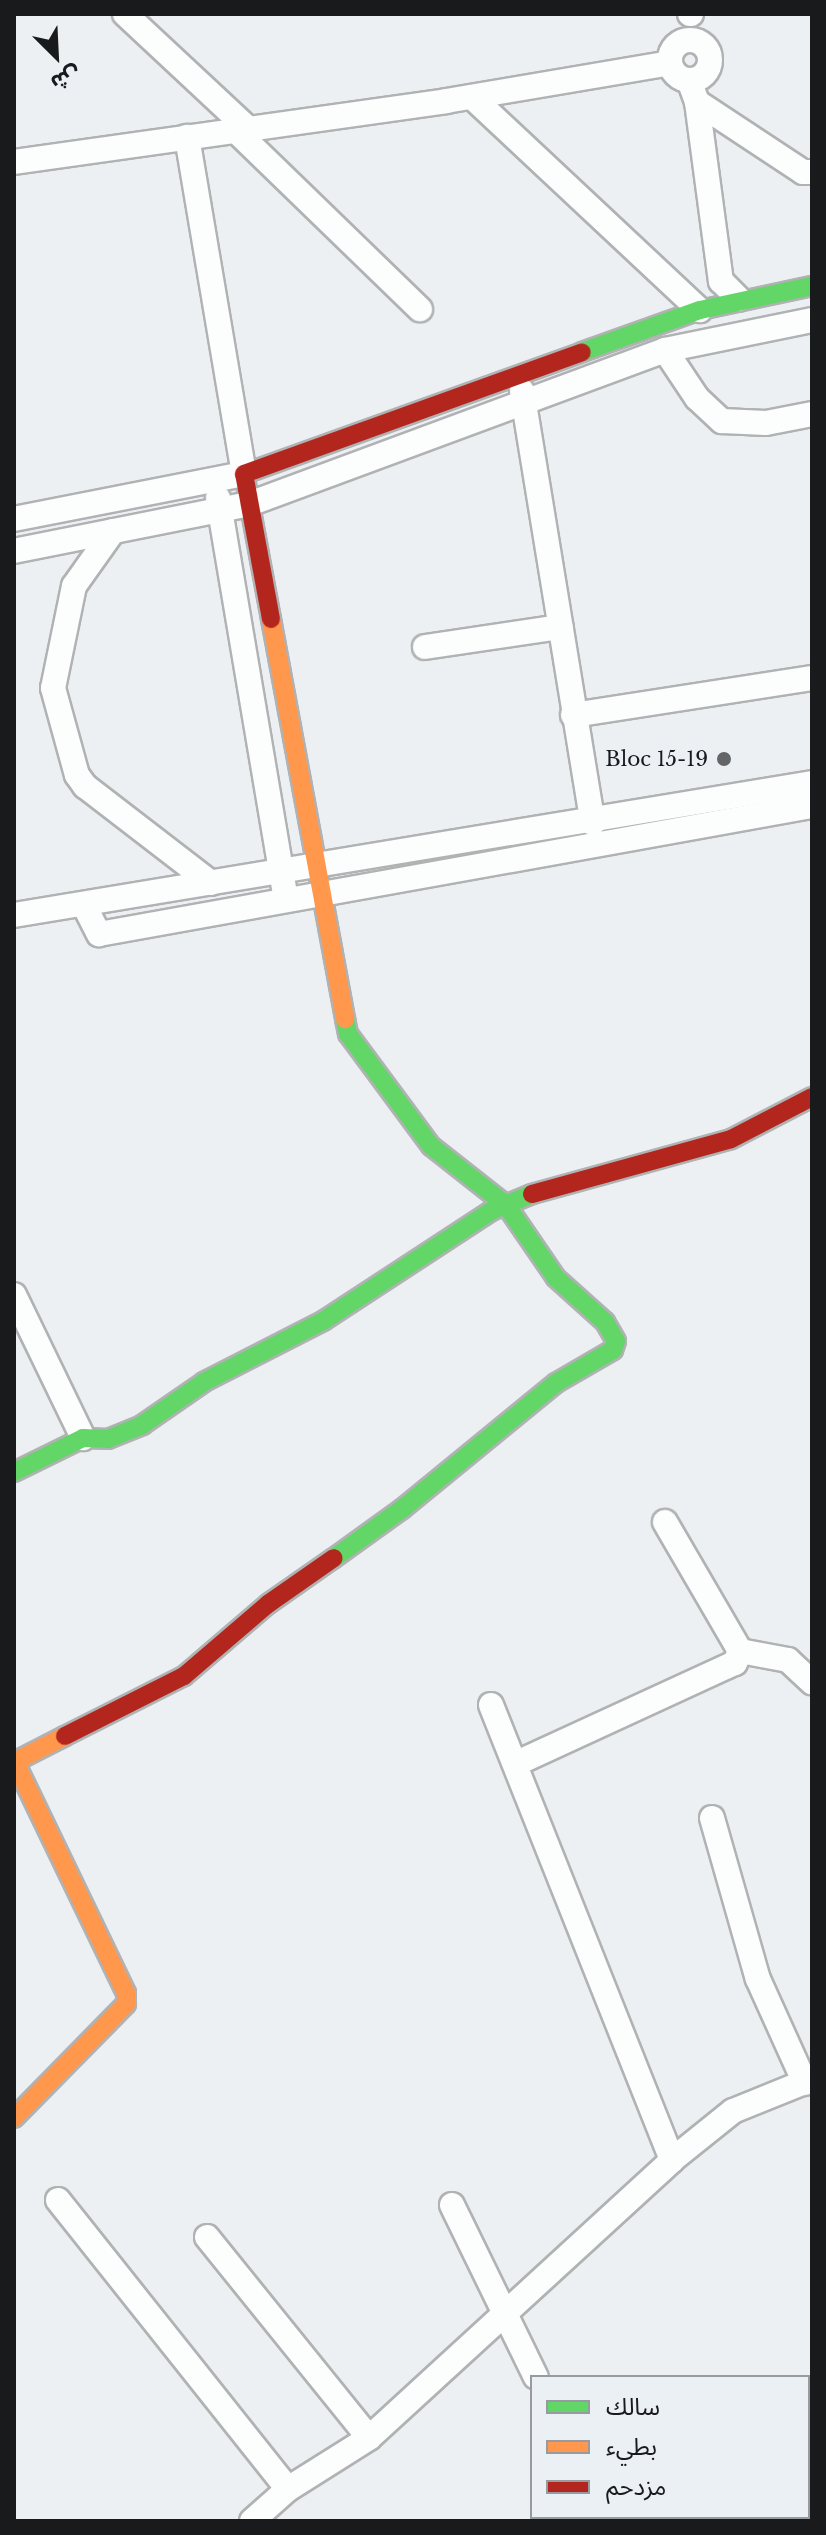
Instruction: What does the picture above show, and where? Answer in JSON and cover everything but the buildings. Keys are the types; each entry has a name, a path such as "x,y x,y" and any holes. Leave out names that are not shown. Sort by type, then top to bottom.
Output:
{"street":[{"path":"125,14 420,309"},
{"path":"690,14 690,39"},
{"path":"739,299 721,281 693,91 711,60 707,47 690,39 677,44 670,63 676,75 693,91 803,172 812,172"},
{"path":"14,162 472,97 670,63"},
{"path":"472,97 700,310"},
{"path":"14,2118 115,2020 126,2004 126,1993 15,1768 22,1758 184,1676 268,1604 402,1509 556,1383 613,1350 616,1341 605,1322 556,1278 506,1205 431,1146 348,1034 249,504 187,137"},
{"path":"14,519 244,474 521,378 700,310 739,299 812,286"},
{"path":"14,551 249,504 665,350 812,320"},
{"path":"665,350 697,398 722,421 766,423 812,414"},
{"path":"521,378 573,715 593,823"},
{"path":"215,480 286,902"},
{"path":"113,531 74,586 53,688 85,786 211,883"},
{"path":"425,647 561,627"},
{"path":"573,715 812,678"},
{"path":"14,915 593,823 812,783"},
{"path":"84,905 99,934 812,806"},
{"path":"14,1472 83,1438 108,1439 142,1425 204,1382 323,1321 412,1266 457,1231 506,1205 546,1189 708,1147 812,1097"},
{"path":"14,1295 83,1438"},
{"path":"665,1522 740,1651 788,1660 810,1680"},
{"path":"515,1764 735,1663 740,1651"},
{"path":"491,1705 672,2160"},
{"path":"252,2521 288,2489 369,2438 672,2160 733,2111 808,2081 758,1979 712,1818"},
{"path":"58,2200 288,2489"},
{"path":"452,2205 535,2375"},
{"path":"207,2237 369,2438"}],"traffic: fast":[{"path":"582,352 700,310 812,286"},
{"path":"334,1558 402,1509 556,1383 613,1350 616,1341 605,1322 556,1278 506,1205 431,1146 348,1034 345,1019"},
{"path":"14,1472 83,1438 108,1439 142,1425 204,1382 323,1321 491,1211 532,1194"}],"traffic: slow":[{"path":"271,619 345,1019"},
{"path":"14,2118 126,2004 126,1993 17,1767 22,1758 65,1736"}],"traffic: jam":[{"path":"271,619 244,474 582,352"},
{"path":"532,1194 731,1139 812,1097"},
{"path":"65,1736 184,1676 268,1604 334,1558"}],"place":[{"name":"Bloc 15-19","path":"724,759"}]}
